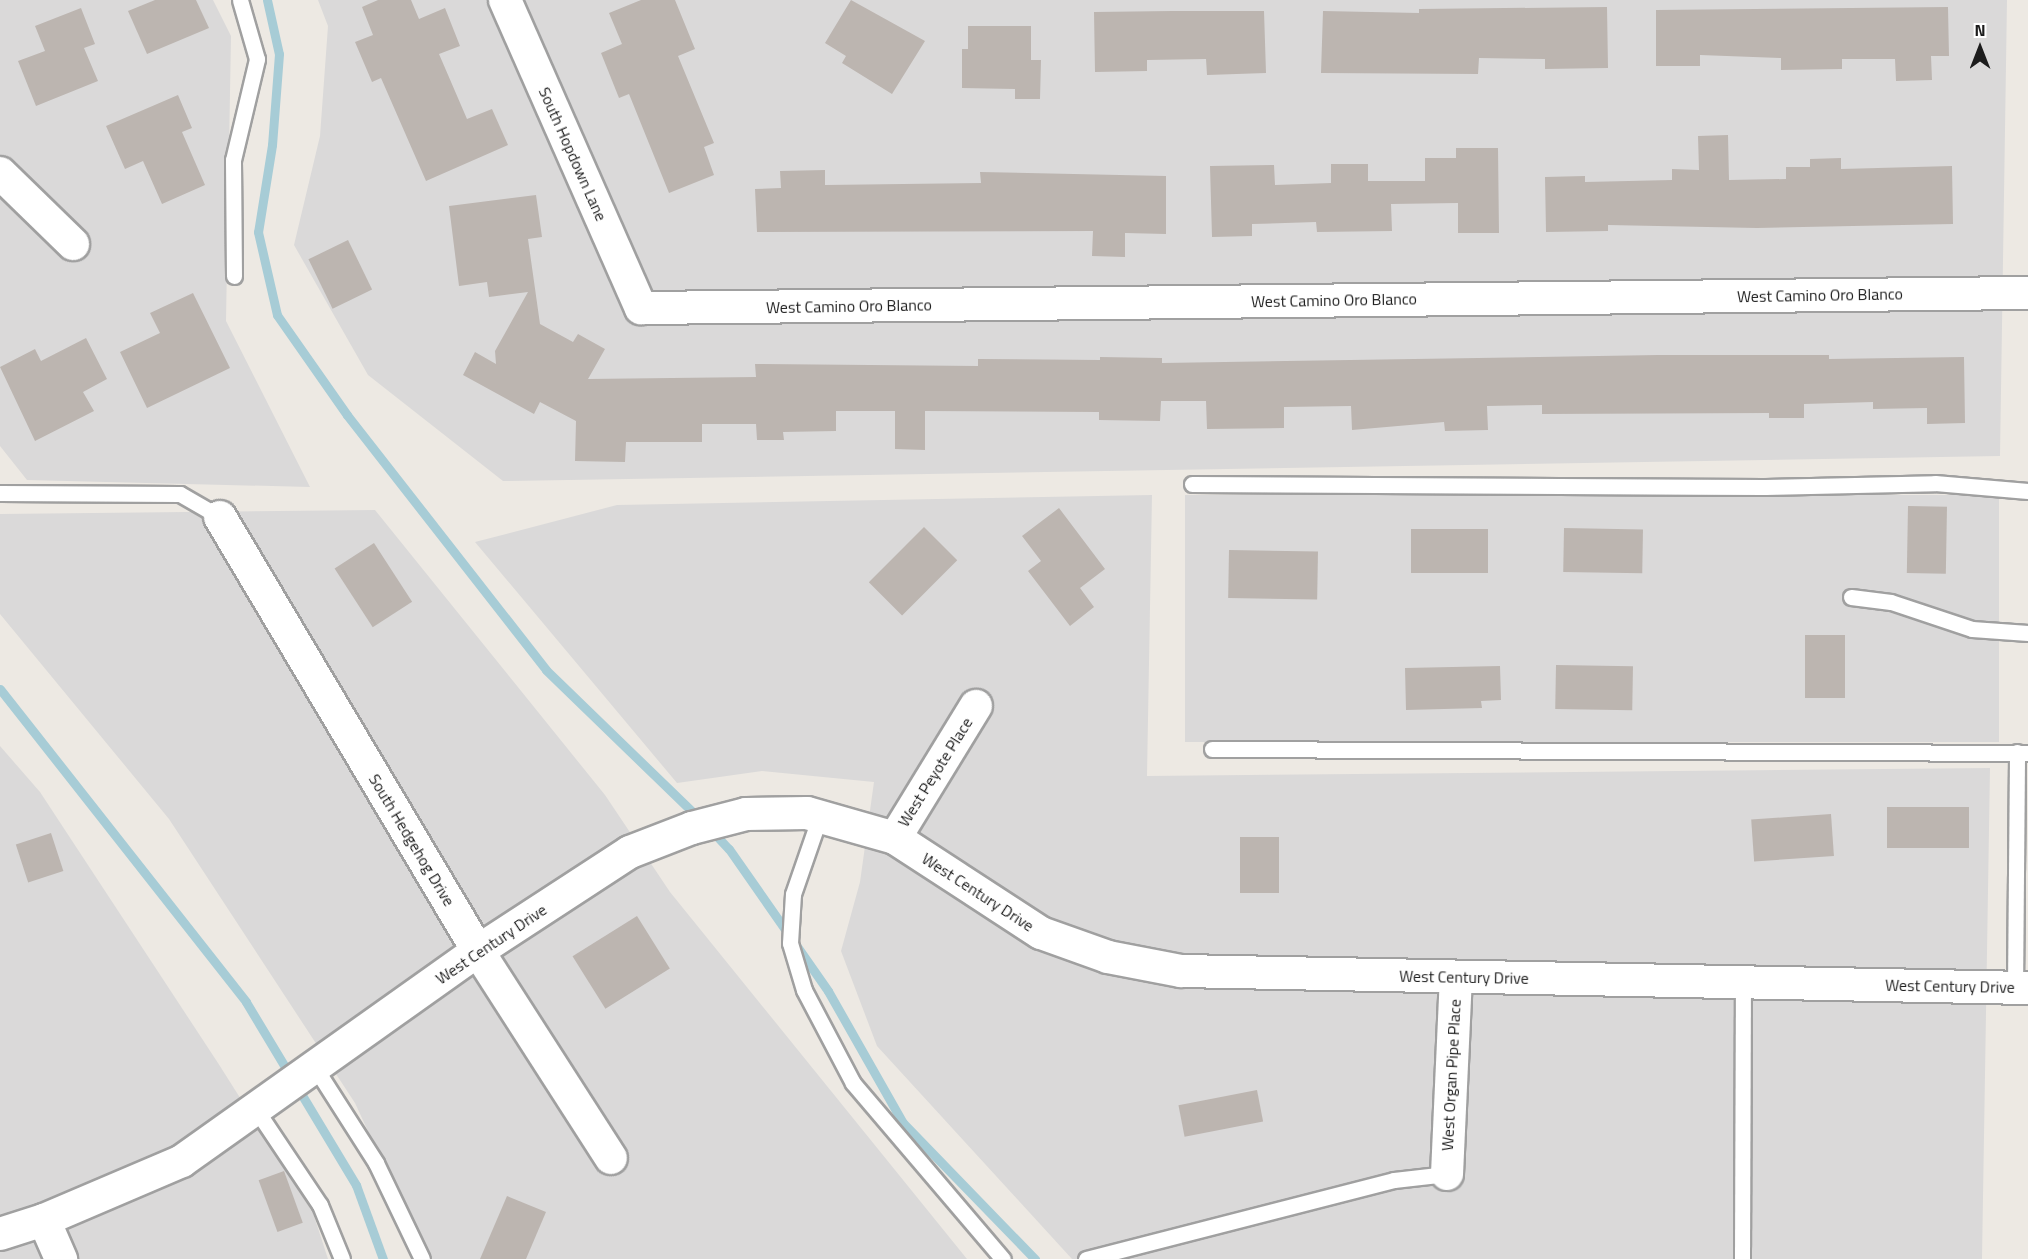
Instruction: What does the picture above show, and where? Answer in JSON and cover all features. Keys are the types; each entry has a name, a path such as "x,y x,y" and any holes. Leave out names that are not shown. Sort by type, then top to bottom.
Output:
{"street":[{"name":"South Hopdown Lane","path":"505,0 641,308"},
{"path":"0,173 73,244"},
{"name":"West Camino Oro Blanco","path":"641,308 2028,293"},
{"name":"South Hedgehog Drive","path":"219,517 478,951 611,1158"},
{"name":"West Peyote Place","path":"895,838 976,706"},
{"name":"West Century Drive","path":"0,1234 44,1220 182,1161 257,1112 478,951 630,852 692,828 746,814 820,816 895,838 1041,933 1108,957 1181,971 2022,988"},
{"name":"West Organ Pipe Place","path":"1447,1174 1456,977"},
{"path":"44,1220 61,1259"}],"lane":[{"path":"234,276 233,160 257,59 240,0"},
{"path":"1192,484 1765,487 1935,483 2028,491"},
{"path":"0,492 180,494 219,517"},
{"path":"1851,597 1891,602 1972,629 2028,633"},
{"path":"1212,749 2023,753 2022,988"},
{"path":"820,816 793,894 790,943 804,990 853,1083 1003,1259"},
{"path":"1742,1259 1743,982"},
{"path":"316,1069 376,1163 422,1259"},
{"path":"257,1112 320,1205 342,1259"},
{"path":"1086,1259 1394,1180 1447,1174"}],"shaded area":[{"path":"0,0 213,0 231,36 226,321 310,487 27,480 0,446"},
{"path":"318,0 2007,0 2000,456 503,481 368,375 294,245 320,136 328,26"},
{"path":"1152,495 1147,776 1990,768 1982,1259 1072,1259 877,1046 841,951 860,882 874,782 762,771 677,783 475,542 617,505"},
{"path":"1185,495 1999,495 1999,742 1185,742"},
{"path":"375,510 605,795 670,892 967,1259 427,1259 355,1103 169,819 0,614 0,514"},
{"path":"0,746 40,792 218,1063 313,1213 328,1259 0,1259"}],"building":[{"path":"155,0 196,0 209,28 147,54 128,11"},
{"path":"378,0 411,0 419,19 445,8 460,46 439,54 467,119 492,109 508,145 426,181 381,78 372,82 355,42 373,35 362,7"},
{"path":"641,0 675,0 695,49 678,56 714,143 704,147 714,175 669,193 629,94 619,98 601,53 622,44 609,13"},
{"path":"851,0 925,41 892,94 842,63 846,56 825,43"},
{"path":"1607,7 1608,68 1545,69 1545,59 1479,58 1478,74 1321,73 1323,11 1419,13 1419,9"},
{"path":"1948,7 1949,56 1931,56 1932,80 1896,81 1895,59 1842,59 1842,69 1781,70 1781,58 1700,55 1700,66 1656,66 1656,10"},
{"path":"81,8 95,44 84,48 98,81 36,106 18,61 45,51 35,26"},
{"path":"1264,11 1266,73 1207,75 1206,59 1147,60 1147,71 1095,72 1094,12"},
{"path":"968,26 1031,26 1031,60 1041,60 1040,99 1015,99 1015,89 962,88 962,49 968,49"},
{"path":"178,95 192,128 182,132 205,185 162,204 143,161 125,169 106,126"},
{"path":"1728,135 1729,180 1786,179 1786,167 1810,167 1810,159 1841,158 1841,169 1952,166 1953,224 1757,228 1608,225 1608,231 1546,232 1545,177 1585,176 1585,182 1672,180 1672,169 1699,170 1698,136"},
{"path":"1456,148 1498,148 1499,233 1458,233 1458,203 1391,204 1392,231 1317,232 1316,222 1252,224 1252,236 1212,237 1210,166 1274,165 1275,185 1331,183 1331,164 1368,164 1368,181 1425,181 1425,158 1456,158"},
{"path":"825,170 825,185 981,183 980,172 1166,176 1166,234 1125,233 1125,257 1092,256 1093,231 757,232 755,189 781,188 780,171"},
{"path":"536,195 542,237 528,239 540,324 573,342 578,334 605,349 588,379 756,377 755,364 978,366 978,359 1100,360 1100,357 1162,358 1162,363 1658,355 1829,355 1829,359 1964,357 1965,423 1927,424 1927,408 1873,409 1873,402 1804,404 1804,418 1769,418 1769,413 1542,414 1542,405 1487,406 1488,430 1445,431 1444,422 1352,430 1351,406 1284,407 1284,428 1207,429 1206,401 1161,401 1160,421 1099,420 1099,412 925,411 925,450 895,449 895,411 836,411 836,431 783,432 784,440 757,440 756,424 702,424 702,442 626,442 625,462 575,461 576,421 540,402 534,414 463,375 475,352 496,364 495,351 528,292 489,297 487,282 459,286 449,206"},
{"path":"348,240 372,289 333,309 308,259"},
{"path":"193,293 230,368 147,408 120,352 160,333 150,313"},
{"path":"86,338 107,379 83,392 94,411 35,441 0,367 35,349 41,361"},
{"path":"1908,506 1947,507 1946,574 1907,573"},
{"path":"1059,508 1105,569 1080,588 1094,607 1070,626 1028,571 1041,561 1022,536"},
{"path":"924,527 957,560 902,615 869,582"},
{"path":"1564,528 1643,529 1642,573 1563,572"},
{"path":"1411,529 1488,529 1488,573 1411,573"},
{"path":"374,543 412,602 373,627 335,569"},
{"path":"1229,550 1318,552 1317,600 1228,598"},
{"path":"1805,635 1845,635 1845,698 1805,698"},
{"path":"1556,665 1633,666 1632,710 1555,709"},
{"path":"1500,666 1501,700 1481,701 1482,708 1406,710 1405,668"},
{"path":"1887,807 1969,807 1969,848 1887,848"},
{"path":"1831,814 1834,856 1754,861 1751,820"},
{"path":"51,833 63,871 28,882 16,844"},
{"path":"1240,837 1279,837 1279,893 1240,893"},
{"path":"637,916 670,969 605,1009 573,956"},
{"path":"1257,1090 1263,1121 1185,1137 1178,1105"},
{"path":"284,1171 303,1223 277,1232 259,1180"},
{"path":"507,1196 546,1212 526,1259 480,1259"}],"waterway":[{"path":"267,0 279,54 272,145 258,232 277,315 347,415 546,670 701,820"},
{"path":"0,689 246,1002 356,1185 383,1259"},
{"path":"711,830 729,849 828,991 903,1123 1035,1259"}]}
